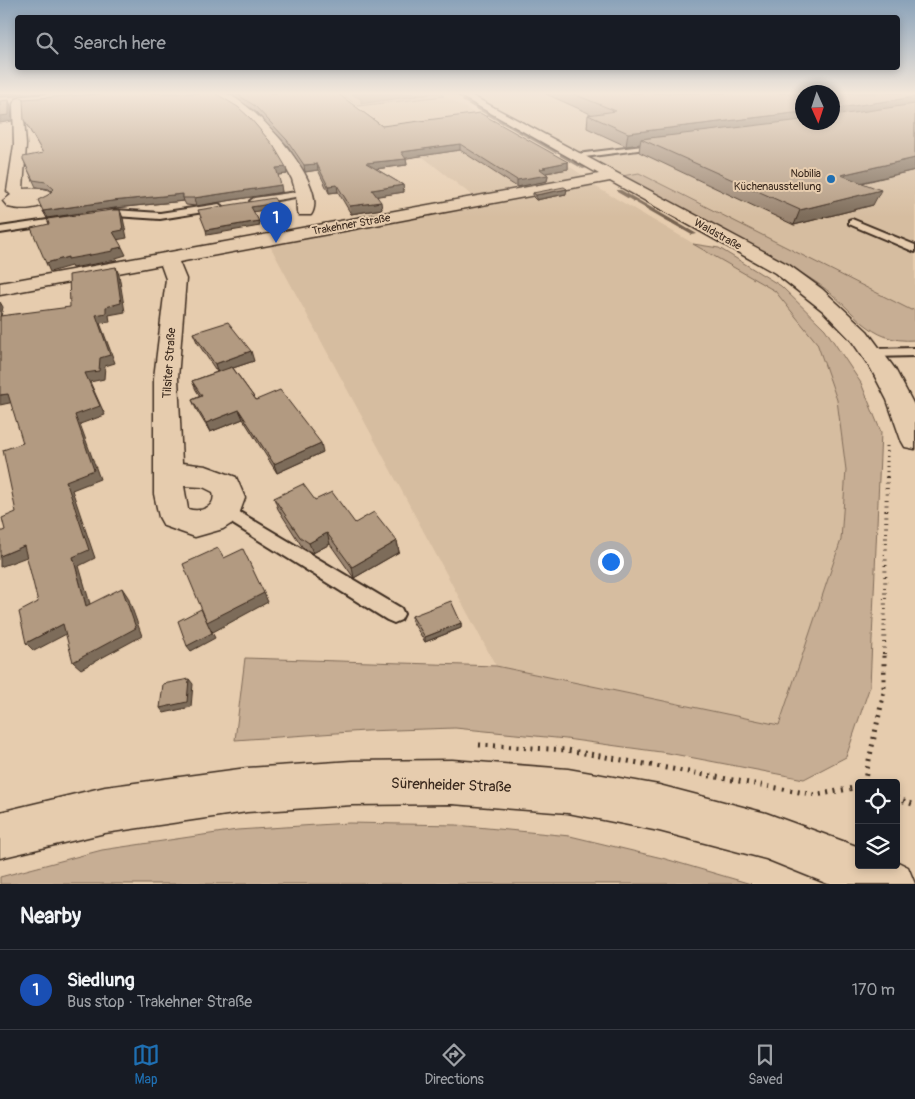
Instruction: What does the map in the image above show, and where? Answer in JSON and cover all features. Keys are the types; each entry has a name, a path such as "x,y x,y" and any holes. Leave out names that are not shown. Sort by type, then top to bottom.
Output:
{"street":[{"path":"19,134 15,191 21,195"},
{"path":"271,134 287,154 304,193 305,212"},
{"name":"Waldstraße","path":"536,134 782,269 835,310 855,330 874,354 893,386 915,440"},
{"name":"Trakehner Straße","path":"0,288 614,176"},
{"path":"305,212 331,228"},
{"path":"270,239 271,234 288,225 305,212"},
{"name":"Tilsiter Straße","path":"168,258 176,279 166,378 169,494 175,517 195,524 212,520 226,511"},
{"path":"168,469 184,475 206,477 226,486 230,498 226,511"},
{"name":"Sürenheider Straße","path":"0,835 105,810 247,790 352,783 452,782 568,791 659,808 766,836 892,884"}],"lane":[{"path":"576,156 667,145"},
{"path":"246,202 304,193"},
{"path":"96,216 115,213 160,216 227,206"},
{"path":"0,230 77,219"},
{"path":"852,222 915,249"},
{"path":"874,354 915,352"},
{"path":"226,511 394,614"}],"path":[{"path":"865,779 884,692 887,445"},
{"path":"900,799 915,805"}],"shaded area":[{"path":"394,134 512,134 585,177 474,197"},
{"path":"546,134 915,134 915,309 911,310 639,173 622,176"},
{"path":"639,173 911,310 915,309 915,340 899,340 874,331 820,285 775,258 622,176"},
{"path":"591,184 775,291 817,343 837,400 846,470 841,541 779,725 496,666 269,244"},
{"path":"693,244 719,248 781,286 825,329 861,383 881,432 870,686 846,757 804,779 668,753 566,739 455,728 365,731 235,740 245,658 496,666 779,725 841,540 846,470 837,400 817,343 775,291"},
{"path":"349,823 456,825 570,836 662,858 751,884 0,884 0,877 102,850 237,830"}],"building":[{"path":"32,134 264,134 273,145 286,167 276,168 281,185 194,198 183,198 183,194 112,201 43,211 38,200 48,195 54,189 46,182 33,180 23,157 43,153"},
{"path":"282,134 518,134 568,162 540,169 548,175 517,180 460,144 401,152 406,159 366,163 403,185 372,190 381,202 350,206 337,185 328,186 317,164 304,165"},
{"path":"681,134 915,134 915,158 841,175 881,190 800,210 641,139"},
{"path":"564,187 567,189 536,195 533,193"},
{"path":"274,198 277,203 251,207 259,221 206,230 198,210"},
{"path":"120,210 123,230 113,232 122,247 113,249 113,251 68,259 68,257 46,263 31,228 49,224 47,219"},
{"path":"116,267 121,303 106,307 106,313 96,315 110,355 100,358 99,371 85,373 100,406 75,415 94,470 66,481 89,550 73,557 86,606 122,588 136,628 73,662 63,624 26,643 19,612 38,602 24,546 0,556 0,532 5,530 2,518 16,512 3,450 23,443 8,394 0,395 0,316 70,307 69,275"},
{"path":"228,322 251,351 215,364 193,333"},
{"path":"232,367 256,400 280,390 321,443 274,464 239,410 206,423 192,400 202,396 192,381"},
{"path":"303,484 315,500 332,492 355,523 374,512 397,541 352,567 327,533 309,543 300,537 274,498"},
{"path":"218,548 224,558 243,549 264,593 207,622 183,564"},
{"path":"451,601 461,623 425,637 412,616"},
{"path":"201,609 212,633 187,646 178,621"},
{"path":"189,679 187,702 160,708 163,684"}],"waterway":[{"path":"524,134 556,152"},
{"path":"561,155 585,168"},
{"path":"619,191 694,234"}],"place":[{"name":"Nobilia Küchenausstellung","path":"831,179"},
{"name":"Siedlung","path":"276,243"}]}
